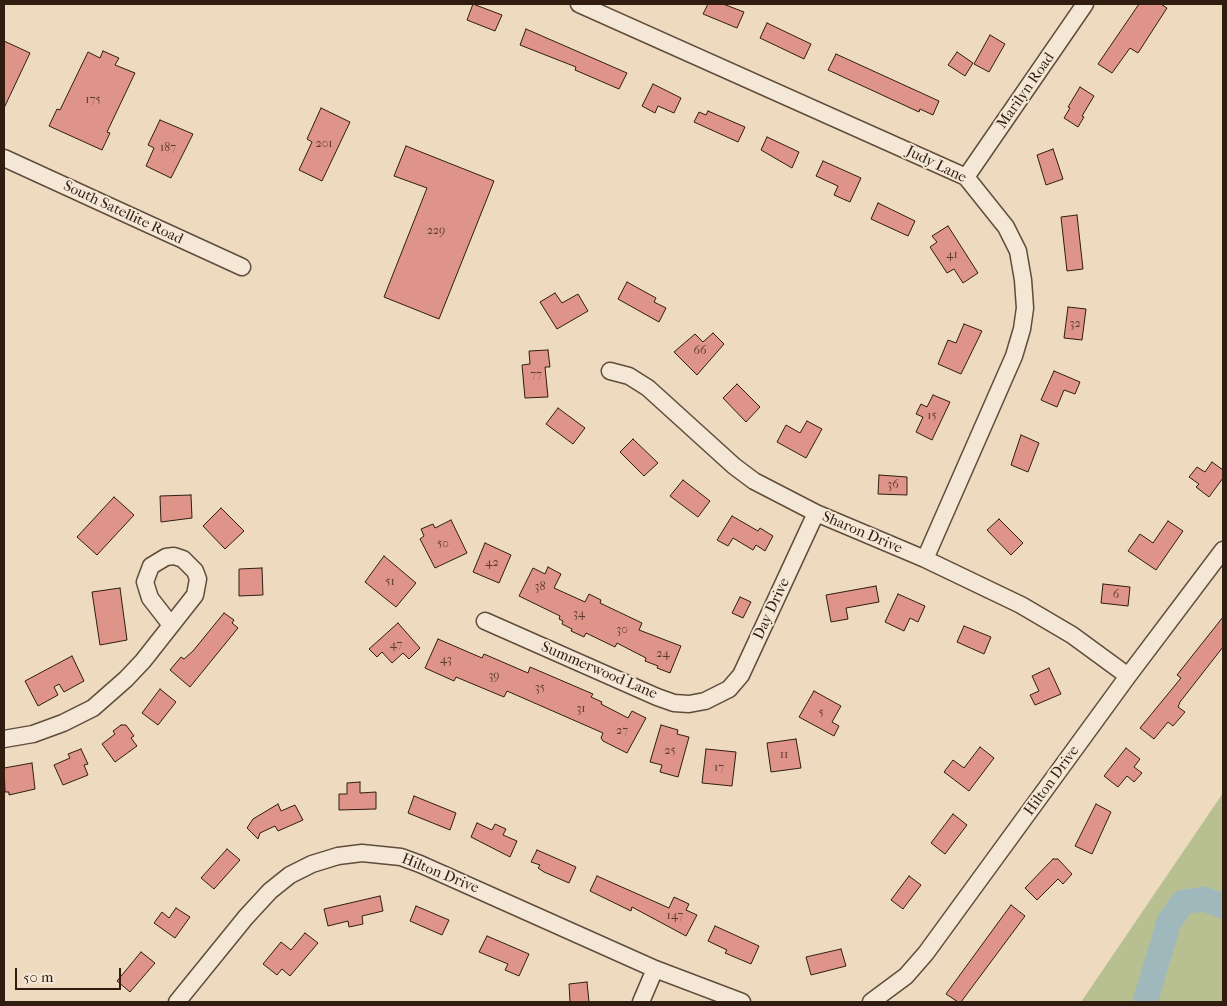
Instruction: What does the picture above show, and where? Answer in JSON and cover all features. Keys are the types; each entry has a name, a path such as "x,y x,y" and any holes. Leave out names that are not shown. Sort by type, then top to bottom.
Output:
{"street":[{"name":"Judy Lane","path":"579,4 966,177 1006,227 1018,251 1025,308 1022,330 1014,356 925,559"},
{"name":"Marilyn Road","path":"966,177 1085,4"},
{"name":"South Satellite Road","path":"4,158 242,267"},
{"name":"Sharon Drive","path":"610,371 628,376 648,388 734,466 754,481 816,513 925,559 1047,618 1128,676"},
{"name":"Day Drive","path":"717,696 729,689 742,676 816,513"},
{"name":"Hilton Drive","path":"871,1002 906,976 926,953 1128,676 1223,550"},
{"name":"Summerwood Lane","path":"485,621 674,703 689,704 717,696"},
{"path":"4,739 44,730 93,708 126,679 171,625"},
{"name":"Hilton Drive","path":"177,1002 246,917 270,891 290,875 312,864 338,856 362,853 401,857 420,864 655,968 742,1002"},
{"path":"641,1002 655,968"}],"green space":[{"path":"1223,793 1223,1002 1081,1002"}],"building":[{"path":"473,4 502,15 495,31 467,20"},
{"path":"708,4 723,4 744,12 737,28 703,14"},
{"path":"1139,4 1161,4 1167,8 1138,53 1130,48 1112,73 1098,64"},
{"path":"767,23 811,44 804,59 760,38"},
{"path":"526,29 627,73 619,89 575,70 576,67 520,45"},
{"path":"990,35 1005,44 989,72 974,64"},
{"path":"4,41 30,53 4,108"},
{"path":"103,51 119,58 115,65 135,73 107,132 110,133 102,150 49,126 57,109 60,110 88,52 100,58"},
{"path":"957,52 973,63 965,76 948,65"},
{"path":"836,54 939,101 933,115 920,109 919,112 828,70"},
{"path":"653,84 681,98 674,113 658,106 655,113 642,106"},
{"path":"1080,87 1094,96 1078,127 1064,118"},
{"path":"321,108 350,122 322,181 299,170 312,142 307,139"},
{"path":"708,111 745,127 738,142 694,122 699,112 706,115"},
{"path":"160,120 193,134 171,178 146,166 154,148 148,145"},
{"path":"767,137 799,152 792,168 761,150"},
{"path":"406,146 494,181 439,319 384,297 427,188 394,176"},
{"path":"1053,149 1063,179 1046,185 1037,155"},
{"path":"823,161 861,178 850,202 834,195 838,186 816,176"},
{"path":"878,203 915,221 908,236 871,219"},
{"path":"1077,215 1083,269 1067,271 1061,217"},
{"path":"948,226 978,273 963,283 954,269 947,273 930,247 937,242 932,236"},
{"path":"627,282 656,298 654,302 666,308 659,322 618,299"},
{"path":"555,293 562,303 578,294 588,311 557,329 540,302"},
{"path":"1068,307 1086,309 1082,340 1064,338"},
{"path":"964,324 982,331 961,374 938,364 948,340 956,343"},
{"path":"713,333 724,344 697,375 674,352 695,334 703,342"},
{"path":"548,350 550,367 545,367 548,397 525,398 522,365 530,364 529,351"},
{"path":"1054,371 1080,382 1075,394 1064,390 1057,407 1041,400"},
{"path":"737,384 760,407 746,422 723,398"},
{"path":"933,395 950,402 932,440 916,432 923,417 916,414 921,404 927,407"},
{"path":"558,408 585,428 573,444 546,424"},
{"path":"807,421 822,429 806,458 777,442 786,425 800,433"},
{"path":"1021,435 1039,443 1028,472 1011,465"},
{"path":"633,439 658,463 644,476 620,452"},
{"path":"1212,462 1223,470 1223,478 1209,497 1196,487 1199,484 1189,477 1197,467 1205,472"},
{"path":"879,475 907,477 907,495 878,494"},
{"path":"683,480 710,501 698,517 670,496"},
{"path":"191,495 192,518 161,522 160,496"},
{"path":"114,497 134,515 97,555 77,537"},
{"path":"221,508 244,531 225,549 203,526"},
{"path":"732,516 758,531 760,528 773,536 765,551 756,545 753,550 733,538 728,546 717,540"},
{"path":"999,519 1023,543 1011,555 987,530"},
{"path":"451,520 467,553 435,568 420,539 424,536 421,529 433,524 435,528"},
{"path":"1168,521 1183,531 1156,570 1128,551 1140,534 1153,543"},
{"path":"485,543 511,555 499,583 473,572"},
{"path":"384,556 416,583 396,607 365,582"},
{"path":"548,567 561,574 554,588 585,602 589,594 601,600 600,603 642,623 639,630 681,646 670,673 657,668 658,666 645,661 646,658 617,643 615,647 586,633 584,637 571,631 572,629 562,624 563,621 559,619 560,616 519,596 533,568 545,574"},
{"path":"262,568 263,595 239,596 239,569"},
{"path":"1103,584 1130,587 1128,606 1101,603"},
{"path":"876,586 879,602 846,608 848,619 831,622 826,595"},
{"path":"120,588 127,640 100,645 92,592"},
{"path":"898,594 925,606 918,622 910,618 904,631 885,622"},
{"path":"740,597 751,602 743,618 732,613"},
{"path":"224,613 234,620 232,623 238,628 190,687 170,670 181,657 184,659 193,651"},
{"path":"1223,617 1223,647 1180,702 1178,707 1185,712 1173,726 1168,722 1154,739 1140,728 1181,678 1177,675"},
{"path":"398,623 420,648 409,659 403,653 392,663 382,652 377,657 369,649"},
{"path":"964,626 991,637 984,654 957,642"},
{"path":"438,639 482,658 484,654 528,673 530,667 593,694 591,697 602,702 601,704 628,718 632,711 646,718 627,753 603,741 601,738 603,733 507,691 504,697 456,677 454,681 425,668"},
{"path":"72,656 84,681 64,692 59,684 54,687 58,695 38,706 25,681"},
{"path":"1049,668 1061,694 1035,705 1030,695 1039,691 1032,676"},
{"path":"160,689 176,702 158,725 142,713"},
{"path":"814,691 841,706 832,722 839,726 834,736 799,717"},
{"path":"121,725 126,725 134,736 131,738 137,746 115,762 102,744 115,734 113,731"},
{"path":"661,725 678,730 677,734 689,737 678,777 660,772 662,765 650,762"},
{"path":"796,739 801,768 771,772 767,743"},
{"path":"980,747 994,758 969,791 944,772 953,760 964,768"},
{"path":"1126,748 1140,759 1134,767 1142,773 1134,782 1127,776 1118,787 1104,776"},
{"path":"81,749 88,764 84,765 88,775 63,785 54,765 70,758 68,754"},
{"path":"706,749 736,752 732,786 702,783"},
{"path":"32,763 35,789 9,795 9,792 5,792 4,768"},
{"path":"360,782 360,793 376,792 376,809 339,810 339,794 347,794 347,783"},
{"path":"414,796 456,813 450,830 408,813"},
{"path":"278,804 281,811 295,805 303,820 278,831 275,826 260,833 258,839 247,828 253,819"},
{"path":"1096,804 1111,812 1092,854 1075,846"},
{"path":"953,814 967,825 945,854 931,843"},
{"path":"477,823 492,830 495,824 506,829 503,835 517,841 510,857 471,837"},
{"path":"227,849 240,860 214,889 201,878"},
{"path":"537,850 576,867 569,883 544,872 538,868 540,865 531,862"},
{"path":"1053,859 1058,859 1072,874 1063,884 1058,879 1037,900 1025,888"},
{"path":"597,876 669,908 674,897 689,904 686,910 697,915 686,936 632,907 631,911 590,891"},
{"path":"909,876 921,885 903,909 891,900"},
{"path":"380,896 383,911 362,916 363,924 349,927 348,921 328,926 324,909"},
{"path":"1011,905 1025,916 961,1002 958,1002 946,994"},
{"path":"416,906 449,920 442,935 410,921"},
{"path":"176,908 190,917 175,938 154,923 162,912 169,918"},
{"path":"715,926 759,946 751,964 725,953 727,950 708,941"},
{"path":"305,933 318,943 290,976 282,969 277,975 263,964 281,942 291,950"},
{"path":"487,936 529,954 519,976 505,970 508,964 479,952"},
{"path":"841,949 846,966 811,975 806,957"},
{"path":"141,952 155,963 130,992 117,981"},
{"path":"587,982 589,1002 570,1002 569,984"}],"waterway":[{"path":"1145,1002 1169,922 1183,902 1204,899 1223,906"}]}
